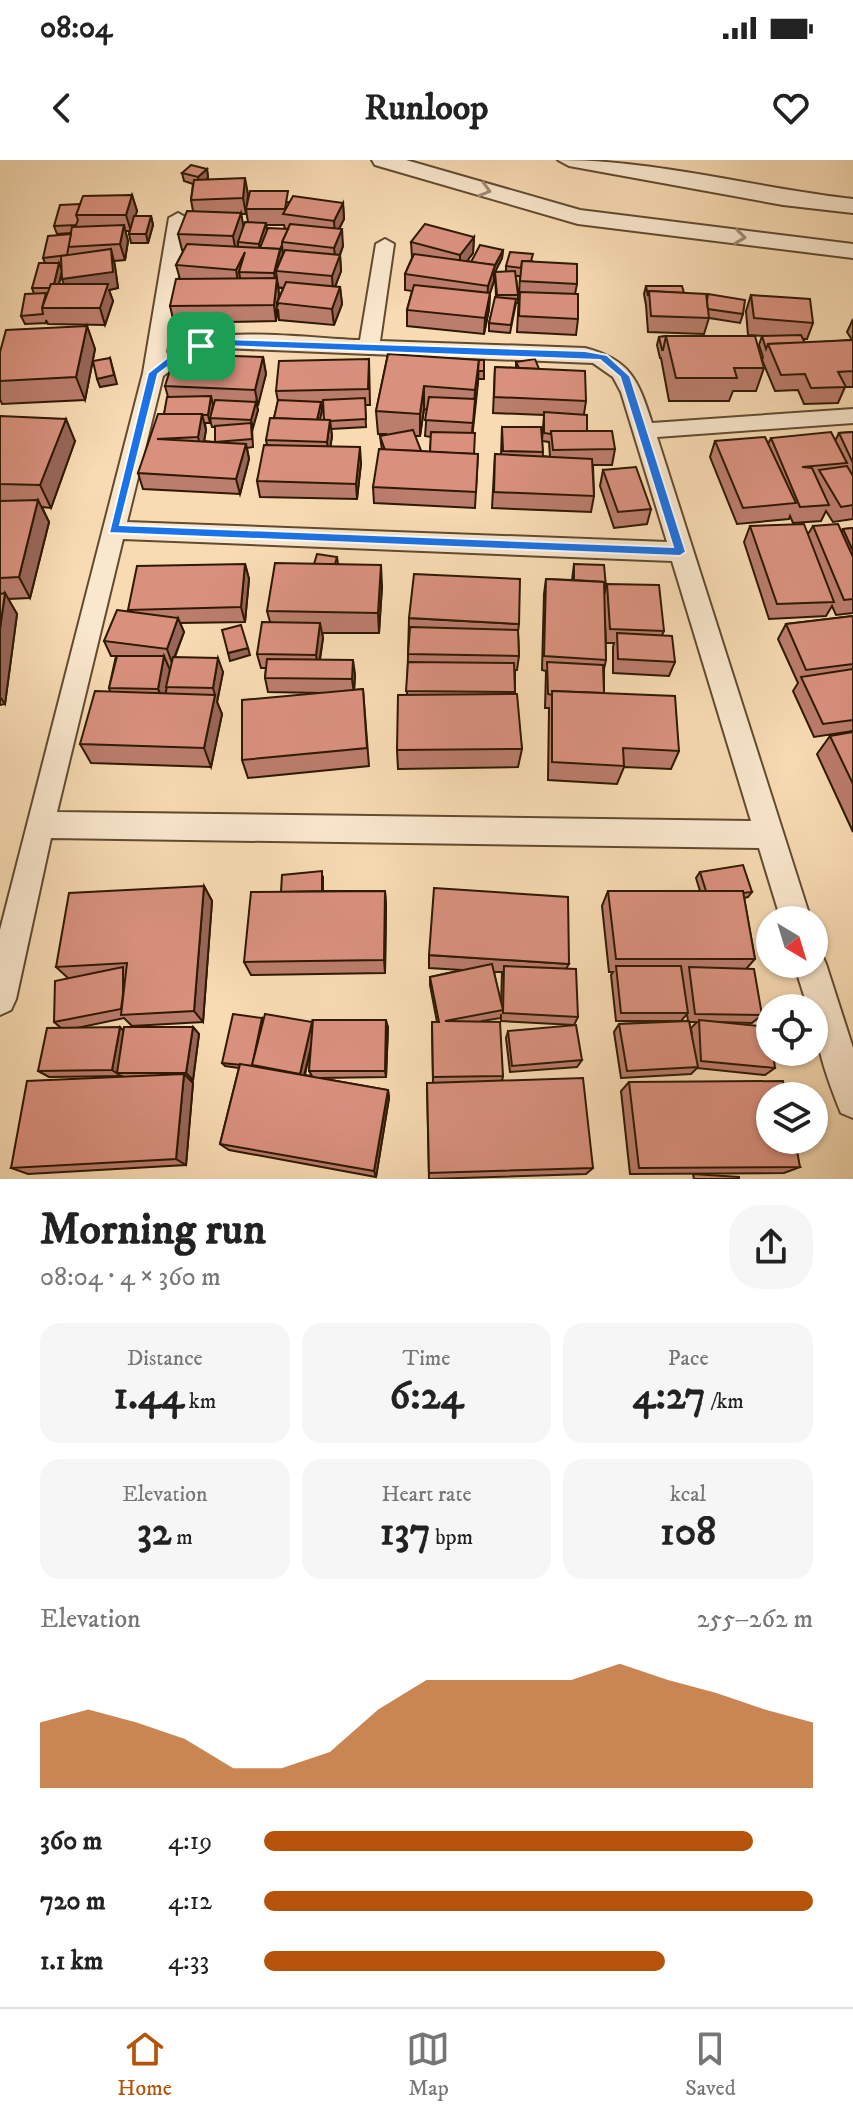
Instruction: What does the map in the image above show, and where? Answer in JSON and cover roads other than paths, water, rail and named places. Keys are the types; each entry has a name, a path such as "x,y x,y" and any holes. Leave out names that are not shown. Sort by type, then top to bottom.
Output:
{"street":[{"path":"383,160 578,217 853,251"},
{"path":"569,160 783,198 853,206"},
{"path":"0,999 39,825 153,373 178,218"},
{"path":"369,347 385,244"},
{"path":"153,373 181,352 222,342 603,357 625,376 644,431 792,906"},
{"path":"644,431 853,416"},
{"path":"113,530 680,552"},
{"path":"39,825 769,835"},
{"path":"814,978 853,1101"}]}
